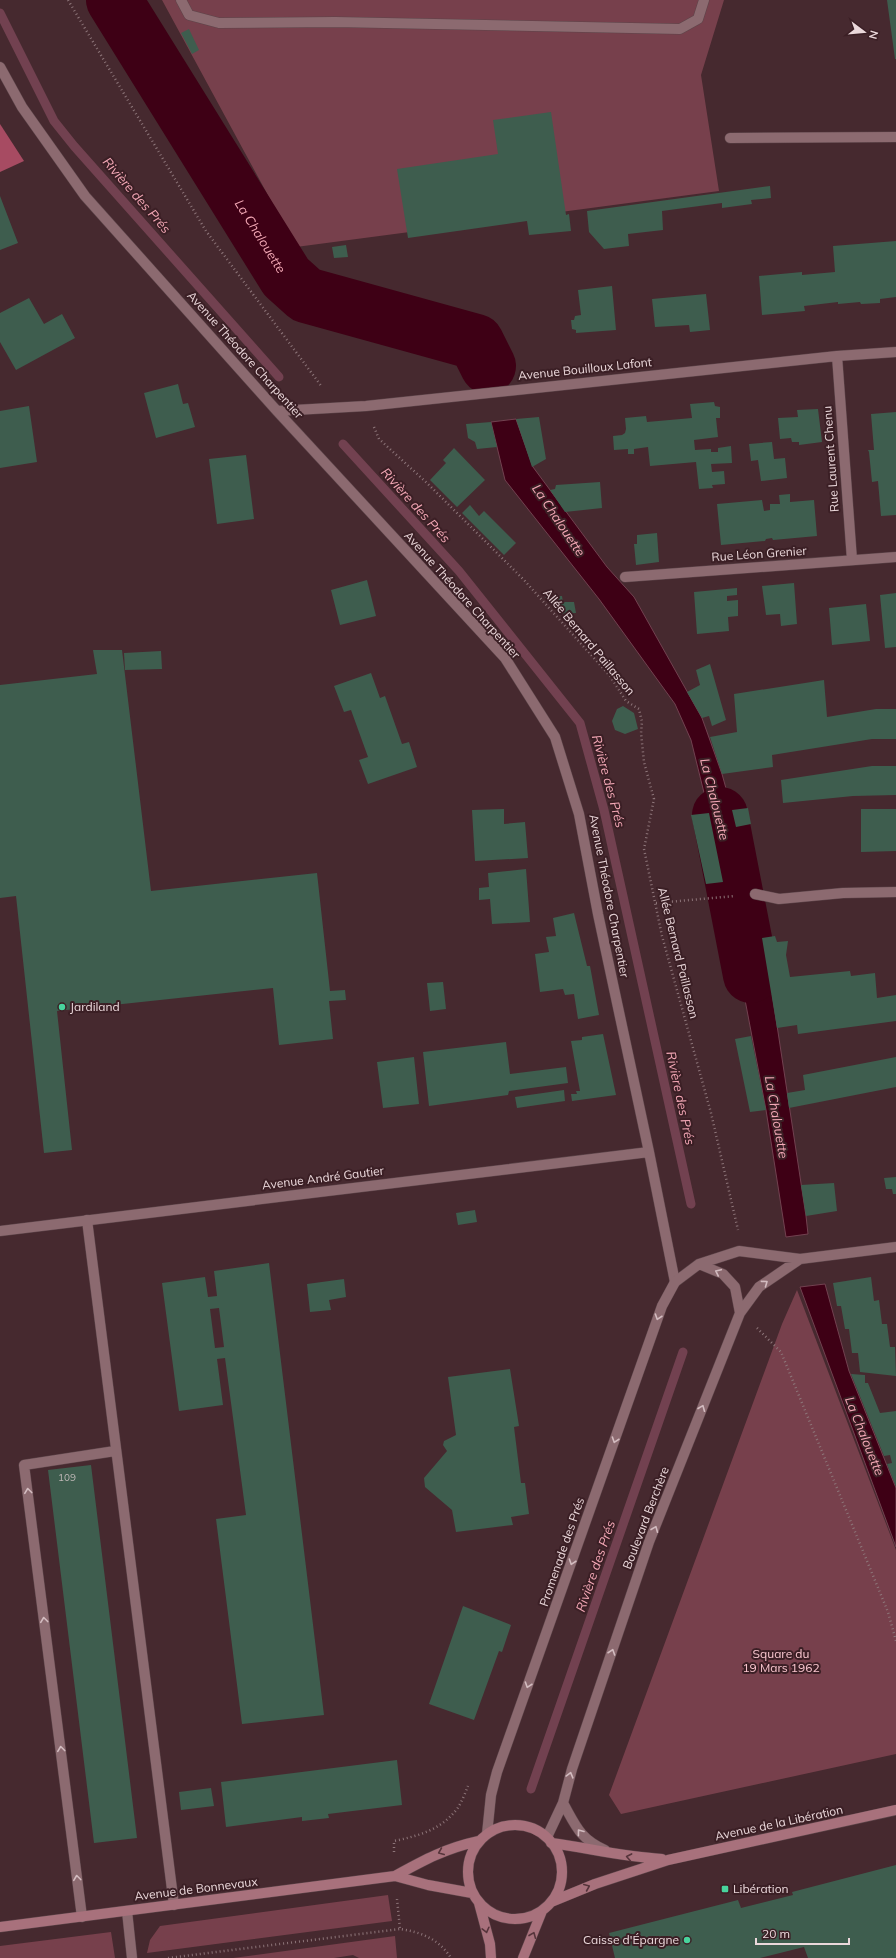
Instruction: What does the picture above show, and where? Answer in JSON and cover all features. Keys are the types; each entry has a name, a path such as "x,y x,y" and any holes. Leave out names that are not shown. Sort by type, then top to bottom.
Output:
{"main road":[{"name":"Avenue de la Libération","path":"551,1902 595,1884 668,1860 896,1810"},
{"path":"511,1825 524,1826 536,1830 549,1840 559,1857 562,1872 559,1888 551,1902 542,1911 533,1916 514,1920 495,1915 479,1903 472,1893 468,1876 468,1867 470,1858 479,1842 487,1834 499,1828 511,1825"},
{"name":"Avenue de la Libération","path":"549,1840 607,1851 631,1858 668,1860"},
{"name":"Avenue de Bonnevaux","path":"0,1927 395,1876 424,1860 454,1847 479,1842"},
{"name":"Avenue de Bonnevaux","path":"395,1876 436,1887 472,1893"},
{"path":"479,1903 490,1944 491,1958"},
{"path":"523,1958 542,1911"}],"street":[{"path":"181,0 189,15 219,23 343,23 680,29 698,19 704,0"},
{"name":"Avenue Théodore Charpentier","path":"0,67 22,108 85,196 277,411 505,658 555,737 579,814 600,922 650,1152 675,1282"},
{"path":"730,138 896,137"},
{"name":"Avenue Bouilloux Lafont","path":"277,411 366,406 837,356 896,352"},
{"name":"Rue Laurent Chenu","path":"837,356 852,560"},
{"name":"Rue Léon Grenier","path":"625,577 896,557"},
{"path":"755,894 779,899 843,893 896,892"},
{"name":"Avenue André Gautier","path":"0,1231 650,1152"},
{"path":"87,1220 115,1451 174,1905"},
{"path":"675,1282 699,1264 742,1251 800,1259 896,1247"},
{"name":"Boulevard Berchère","path":"549,1840 563,1803 572,1769 650,1542 740,1313 759,1287 800,1259"},
{"path":"699,1264 723,1274 735,1287 740,1313"},
{"name":"Promenade des Prés","path":"487,1834 491,1794 497,1772 662,1306 675,1282"},
{"path":"82,1917 24,1465 115,1451"},
{"path":"563,1803 580,1834 593,1845 607,1851"},
{"path":"126,1911 132,1958"}],"path":[{"path":"68,0 206,230 337,407"},
{"name":"Allée Bernard Paillasson","path":"366,406 379,439 427,483 524,580 610,676 626,701 638,709 642,722 641,733 644,762 654,799 644,849 662,936 711,1113 742,1251"},
{"path":"656,903 719,897"},
{"path":"740,1313 781,1352 888,1612 896,1641"},
{"path":"168,1958 400,1929"},
{"path":"447,1958 448,1954"}],"green space":[{"path":"162,0 724,0 701,75 719,191 296,247"},
{"name":"Square du 19 Mars 1962","path":"797,1290 896,1550 896,1754 621,1814 609,1795 782,1324"},
{"path":"388,1895 392,1921 147,1953 150,1940 160,1926"},
{"path":"111,1932 115,1958 0,1958 0,1946"},
{"path":"395,1936 397,1958 359,1958 353,1955 334,1958 233,1958"}],"shaded area":[{"path":"0,124 24,161 0,172"}],"water":[{"path":"516,419 533,467 607,567 634,597 702,718 722,774 732,810 750,891 725,892 709,813 691,740 675,704 599,599 505,480 491,422"},
{"path":"754,898 768,966 808,1234 786,1237 766,1110 726,900"},
{"path":"825,1284 849,1371 896,1488 896,1547 800,1287"}],"building":[{"path":"887,0 896,0 896,59 895,59"},
{"path":"189,29 199,50 192,54 181,33"},
{"path":"551,112 566,215 569,214 571,231 529,235 527,221 408,238 397,169 498,154 493,120"},
{"path":"770,186 771,198 751,200 752,204 722,208 722,203 662,211 663,230 628,234 629,246 604,249 589,232 587,211"},
{"path":"0,196 18,243 0,250"},
{"path":"896,241 896,297 880,299 880,303 861,304 860,302 838,304 838,302 804,306 805,311 762,315 759,276 802,272 802,275 835,272 833,246"},
{"path":"346,245 348,257 334,258 332,247"},
{"path":"612,286 616,330 576,333 576,330 572,329 571,320 574,320 575,316 581,315 578,290"},
{"path":"706,294 710,330 690,332 689,325 655,327 652,299"},
{"path":"29,298 44,324 62,314 75,338 16,370 0,342 0,313"},
{"path":"178,384 183,404 188,403 195,427 156,438 144,393"},
{"path":"714,402 715,406 720,407 720,418 716,418 718,437 694,440 695,450 711,449 711,452 718,452 718,448 731,446 732,463 711,464 712,472 724,471 725,484 712,485 713,488 699,489 696,462 650,466 648,447 634,449 634,454 628,454 628,449 614,450 613,436 622,435 625,433 625,418 646,416 647,422 692,418 690,404"},
{"path":"29,406 37,462 0,468 0,411"},
{"path":"818,409 822,442 799,445 799,442 792,442 791,438 780,439 778,418 798,417 797,410"},
{"path":"896,412 896,515 881,516 878,481 872,482 868,450 874,450 871,414"},
{"path":"539,417 546,459 532,467 516,419"},
{"path":"491,422 497,447 477,449 475,442 468,438 466,424"},
{"path":"772,442 774,459 785,458 787,478 761,481 758,460 751,461 749,444"},
{"path":"454,448 485,480 457,507 430,480 446,463 443,460"},
{"path":"246,455 254,519 217,524 209,459"},
{"path":"600,482 602,508 565,512 550,490 555,489 556,485"},
{"path":"790,494 790,502 814,500 817,536 773,540 772,538 766,539 765,541 721,545 717,504 762,500 764,511 770,510 770,504 780,504 779,495"},
{"path":"470,505 479,516 484,511 516,543 504,555 462,513"},
{"path":"657,533 659,562 636,565 634,544 637,544 637,535"},
{"path":"367,580 376,616 340,625 331,590"},
{"path":"794,583 797,624 781,626 780,614 766,615 762,586"},
{"path":"737,588 737,595 727,596 727,601 738,600 738,616 728,617 729,631 697,634 694,592"},
{"path":"896,593 896,647 885,648 880,595"},
{"path":"562,596 563,602 574,602 576,613 559,614 545,597"},
{"path":"866,604 870,641 832,645 829,608"},
{"name":"Jardiland","path":"93,650 122,650 151,891 317,873 330,991 345,990 346,1000 329,1001 333,1039 279,1045 273,988 57,1011 72,1150 44,1153 16,896 0,898 0,685 97,674"},
{"path":"161,651 162,669 125,670 124,653"},
{"path":"710,664 726,720 712,726 709,716 702,718 687,692 700,685 696,670"},
{"path":"371,673 380,698 385,696 402,744 409,742 417,767 368,784 359,760 368,757 351,710 344,712 334,686"},
{"path":"824,680 827,717 876,709 896,709 896,739 872,739 772,755 773,767 722,774 710,737 737,732 734,694"},
{"path":"623,706 634,713 638,729 625,734 615,730 612,721 617,709"},
{"path":"872,766 896,766 896,795 853,796 783,803 781,780"},
{"path":"748,808 751,824 736,827 732,810"},
{"path":"504,809 504,824 525,822 528,858 475,861 472,810"},
{"path":"861,809 896,809 896,851 861,852"},
{"path":"709,813 723,882 706,884 691,815"},
{"path":"526,869 530,922 492,924 490,899 479,900 479,888 489,887 488,873"},
{"path":"574,913 587,966 590,966 599,1015 578,1019 574,994 565,995 563,989 540,992 535,954 549,952 546,937 556,936 553,918"},
{"path":"775,936 777,942 788,941 786,955 790,977 850,971 851,976 875,973 877,998 896,995 896,1021 798,1034 797,1025 777,1028 762,938"},
{"path":"443,982 446,1009 430,1011 427,983"},
{"path":"603,1034 616,1095 572,1101 571,1094 577,1094 576,1091 580,1091 571,1041 582,1040 582,1037"},
{"path":"751,1036 766,1110 750,1112 735,1039"},
{"path":"506,1042 510,1074 566,1067 568,1083 509,1091 508,1095 429,1106 423,1052"},
{"path":"414,1057 419,1104 383,1108 377,1062"},
{"path":"896,1057 896,1087 789,1108 787,1093 805,1090 803,1075"},
{"path":"564,1090 565,1101 517,1108 515,1097"},
{"path":"896,1177 896,1194 893,1194 892,1189 886,1189 884,1178"},
{"path":"834,1183 837,1211 806,1216 801,1185"},
{"path":"475,1210 477,1222 458,1225 456,1213"},
{"path":"269,1263 324,1715 242,1724 216,1519 246,1515 225,1358 217,1359 223,1405 179,1411 162,1283 205,1277 208,1297 217,1296 214,1271","holes":["219,1308 224,1347 215,1348 210,1309"]},
{"path":"871,1277 874,1301 879,1300 882,1324 887,1324 890,1347 895,1347 896,1376 860,1372 858,1353 852,1353 849,1329 845,1329 841,1306 837,1306 833,1283"},
{"path":"344,1279 346,1297 329,1300 331,1310 310,1312 307,1284"},
{"path":"510,1369 519,1426 514,1427 521,1483 525,1483 529,1514 511,1517 513,1525 456,1532 452,1510 425,1487 424,1478 447,1451 443,1445 444,1441 456,1435 448,1377"},
{"path":"851,1374 865,1375 865,1383 868,1383 880,1413 896,1411 896,1487 887,1464 892,1463 890,1455 884,1456"},
{"path":"91,1465 137,1838 94,1843 48,1470"},
{"path":"463,1606 511,1625 502,1652 499,1651 474,1720 429,1704"},
{"path":"397,1760 402,1805 328,1814 329,1818 302,1821 302,1817 226,1827 221,1782"},
{"path":"211,1788 214,1806 181,1810 179,1792"},
{"path":"896,1865 896,1958 808,1958 804,1947 760,1958 615,1958 609,1933 738,1900 741,1908 793,1895 792,1892"}],"waterway":[{"name":"La Chalouette","path":"114,0 286,277 306,295 476,342 488,366"},
{"name":"Rivière des Prés","path":"0,13 54,121 74,146 279,377"},
{"name":"Rivière des Prés","path":"343,444 459,571 580,723 604,810 691,1204"},
{"name":"La Chalouette","path":"720,815 751,975"},
{"name":"Rivière des Prés","path":"531,1789 683,1352"}],"place":[{"name":"Jardiland","path":"62,1007"},
{"name":"Libération","path":"725,1889"},
{"name":"Caisse d'Épargne","path":"687,1940"}]}
